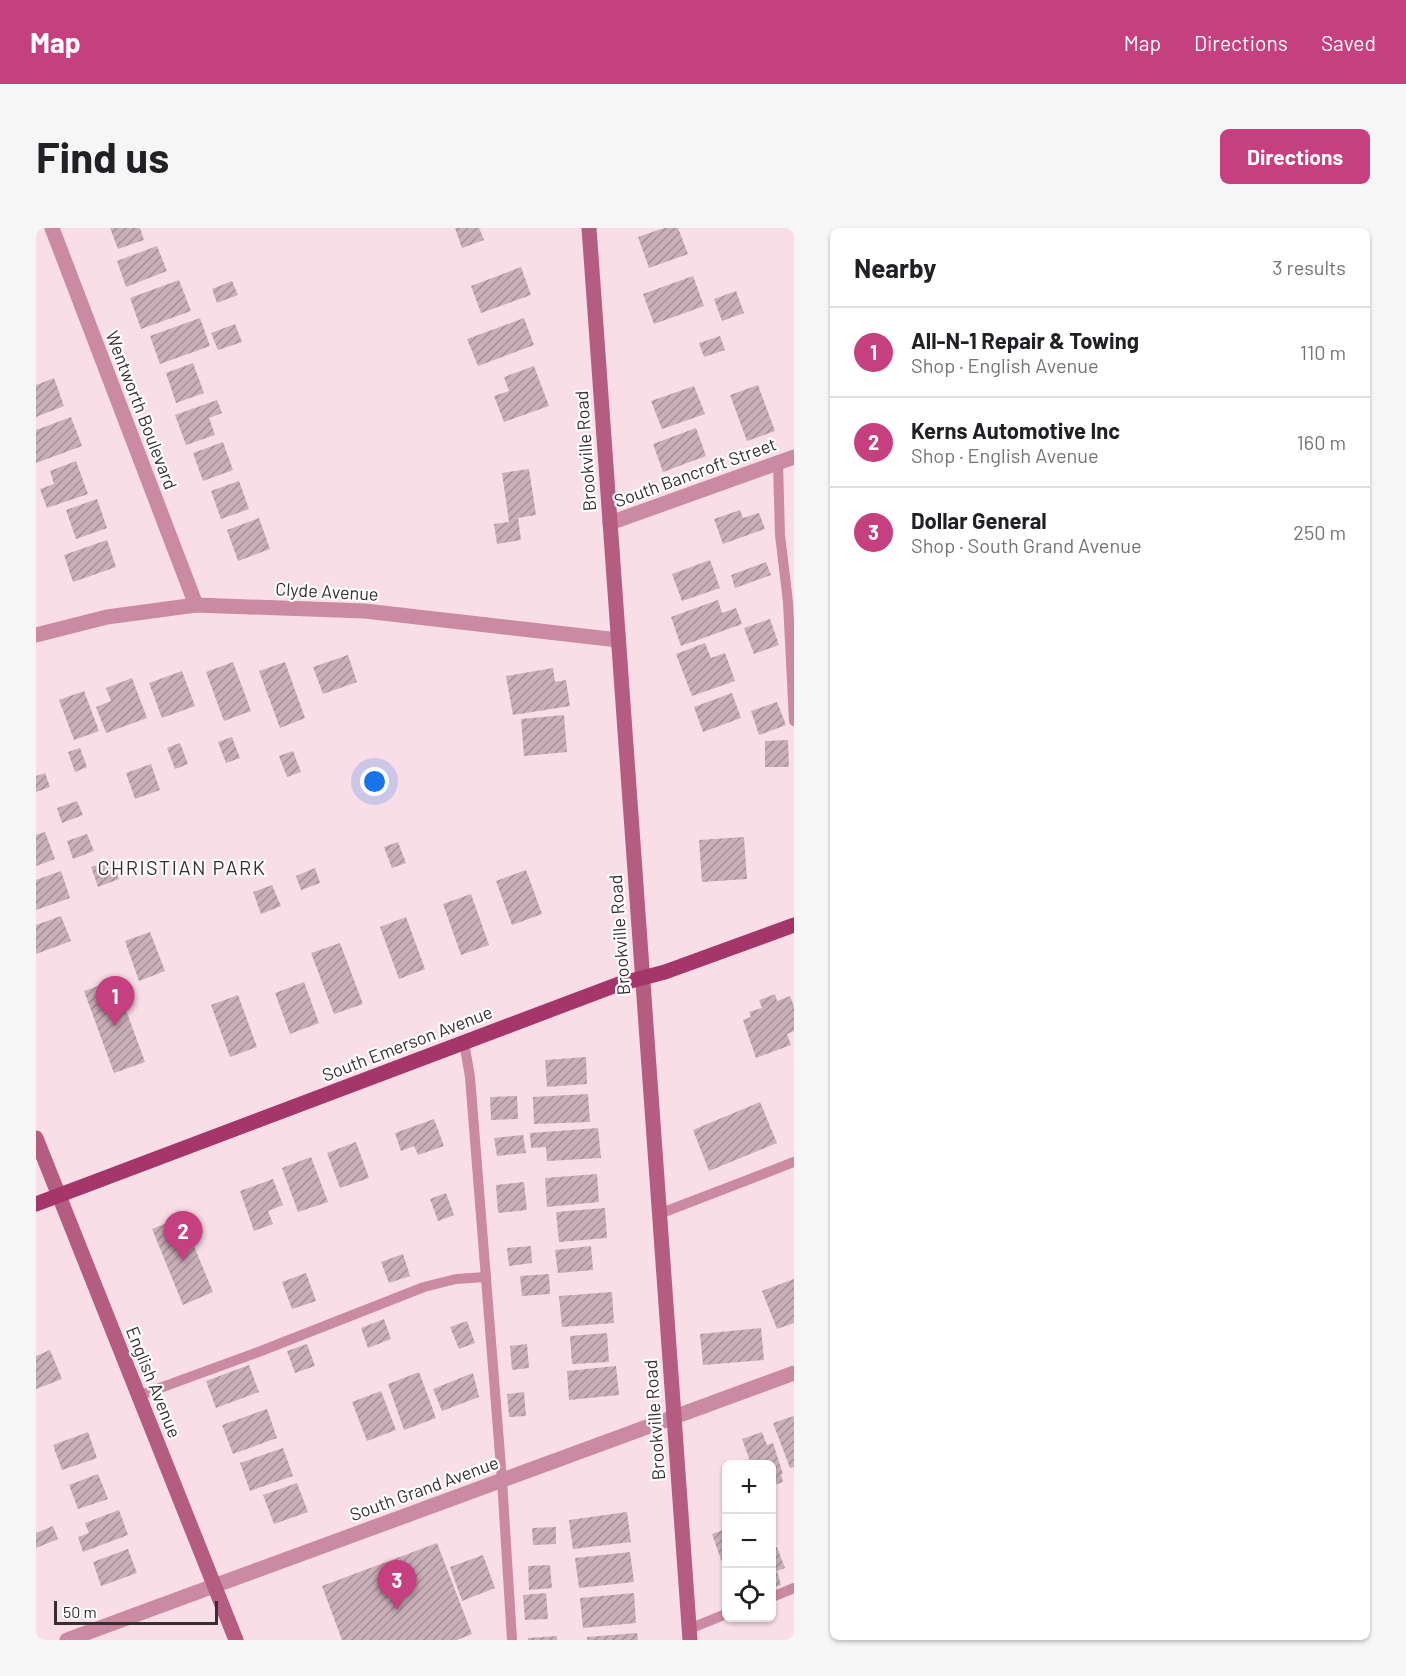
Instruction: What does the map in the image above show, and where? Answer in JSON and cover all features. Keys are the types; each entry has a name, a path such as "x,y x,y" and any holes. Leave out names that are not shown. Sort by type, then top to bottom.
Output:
{"main road":[{"name":"South Emerson Avenue","path":"36,1204 464,1042 794,925"}],"street":[{"name":"Wentworth Boulevard","path":"52,228 196,605"},
{"name":"Brookville Road","path":"588,228 689,1635"},
{"name":"South Bancroft Street","path":"610,523 794,457"},
{"name":"Clyde Avenue","path":"36,635 107,617 196,605 365,611 618,640"},
{"name":"English Avenue","path":"36,1138 236,1640"},
{"name":"South Grand Avenue","path":"67,1640 794,1373"}],"lane":[{"path":"777,463 780,535 793,678 794,721"},
{"path":"464,1042 470,1077 502,1480 512,1640"},
{"path":"659,1214 794,1162"},
{"path":"138,1396 424,1287 456,1279 486,1278"},
{"path":"776,1595 794,1588"},
{"path":"689,1635 722,1616"}],"building":[{"path":"110,228 140,228 144,240 118,249"},
{"path":"455,228 479,228 484,240 462,248"},
{"path":"664,228 678,228 688,254 649,268 638,237"},
{"path":"157,246 167,271 126,287 117,261"},
{"path":"521,267 531,295 481,313 471,286"},
{"path":"693,276 704,306 654,324 643,294"},
{"path":"179,280 191,311 141,329 130,298"},
{"path":"232,281 238,295 217,303 212,289"},
{"path":"736,291 744,313 722,321 714,299"},
{"path":"200,318 210,346 160,364 150,336"},
{"path":"524,318 534,345 478,366 467,339"},
{"path":"235,324 242,342 218,350 211,333"},
{"path":"720,336 725,350 704,357 699,343"},
{"path":"193,363 204,393 176,403 166,373"},
{"path":"534,366 549,406 504,422 494,396 509,391 504,377"},
{"path":"54,378 64,406 36,417 36,385"},
{"path":"758,385 775,431 747,441 730,395"},
{"path":"694,386 705,414 662,429 651,401"},
{"path":"217,400 222,413 209,418 215,435 186,445 175,415"},
{"path":"71,417 82,446 36,463 36,430"},
{"path":"696,428 706,456 663,472 653,444"},
{"path":"223,442 233,470 203,481 193,453"},
{"path":"76,461 88,494 47,508 40,489 54,484 50,471"},
{"path":"529,469 536,515 518,518 521,540 497,544 494,524 509,522 502,473"},
{"path":"239,481 249,509 221,519 211,491"},
{"path":"97,499 107,528 76,539 66,510"},
{"path":"740,510 743,518 759,513 765,529 723,544 714,519"},
{"path":"259,518 270,549 238,561 227,530"},
{"path":"107,540 116,567 73,582 64,555"},
{"path":"710,560 720,588 682,601 672,574"},
{"path":"766,562 771,575 735,588 731,575"},
{"path":"718,600 722,613 736,608 742,624 681,646 671,617"},
{"path":"770,619 779,645 754,654 744,628"},
{"path":"705,643 711,658 725,653 735,681 692,696 676,654"},
{"path":"348,655 357,682 323,694 313,667"},
{"path":"233,662 251,711 224,721 206,672"},
{"path":"285,662 305,718 280,728 259,671"},
{"path":"553,668 555,682 566,680 570,706 513,715 506,676"},
{"path":"182,671 195,706 162,718 149,683"},
{"path":"132,678 147,718 106,733 96,707 111,701 106,688"},
{"path":"84,691 99,731 74,740 59,700"},
{"path":"732,693 741,718 703,732 694,707"},
{"path":"777,702 786,725 759,735 751,711"},
{"path":"564,715 567,752 524,756 521,719"},
{"path":"232,737 240,758 226,763 218,742"},
{"path":"788,740 789,767 765,767 765,741"},
{"path":"180,743 188,764 175,769 167,748"},
{"path":"80,748 87,767 75,772 68,752"},
{"path":"293,751 301,772 287,777 279,756"},
{"path":"151,764 160,790 135,799 126,773"},
{"path":"45,773 50,787 36,792 36,776"},
{"path":"77,801 83,815 62,823 57,808"},
{"path":"45,832 55,859 36,866 36,835"},
{"path":"87,834 94,851 73,859 67,841"},
{"path":"744,837 747,879 702,882 699,840"},
{"path":"398,842 406,863 392,868 384,847"},
{"path":"112,860 119,879 98,887 91,867"},
{"path":"315,868 320,883 301,890 296,876"},
{"path":"526,870 542,914 512,925 496,881"},
{"path":"61,871 70,898 36,910 36,880"},
{"path":"272,885 281,906 261,914 253,892"},
{"path":"471,894 489,945 461,955 443,904"},
{"path":"61,916 71,941 36,954 36,925"},
{"path":"406,917 425,969 399,979 380,927"},
{"path":"150,932 165,971 139,981 125,941"},
{"path":"340,943 363,1004 334,1014 311,953"},
{"path":"115,980 145,1062 114,1073 84,991"},
{"path":"304,982 319,1023 290,1034 275,993"},
{"path":"775,994 777,1001 790,996 794,1006 794,1031 787,1034 791,1045 756,1058 743,1020 751,1017 749,1012 762,1008 759,1000"},
{"path":"238,995 257,1047 230,1057 211,1005"},
{"path":"586,1057 587,1084 547,1087 545,1060"},
{"path":"588,1094 590,1122 534,1124 533,1097"},
{"path":"517,1096 518,1119 491,1120 490,1097"},
{"path":"760,1102 777,1143 709,1171 693,1130"},
{"path":"434,1119 444,1146 418,1155 414,1146 401,1151 395,1133"},
{"path":"598,1128 601,1158 547,1161 546,1147 531,1148 530,1133"},
{"path":"523,1135 526,1153 497,1156 494,1138"},
{"path":"356,1142 369,1178 340,1188 327,1153"},
{"path":"311,1157 328,1202 298,1212 282,1168"},
{"path":"597,1174 599,1202 547,1207 545,1178"},
{"path":"273,1179 283,1205 268,1211 273,1224 254,1231 240,1191"},
{"path":"524,1182 527,1210 498,1213 496,1185"},
{"path":"446,1193 454,1215 438,1221 430,1199"},
{"path":"605,1208 607,1238 559,1242 556,1212"},
{"path":"182,1217 213,1292 183,1305 152,1229"},
{"path":"531,1246 532,1263 509,1266 507,1248"},
{"path":"591,1246 593,1270 558,1273 555,1250"},
{"path":"403,1254 410,1276 389,1283 381,1262"},
{"path":"306,1273 316,1301 292,1309 282,1282"},
{"path":"549,1274 550,1294 522,1296 520,1276"},
{"path":"794,1279 794,1323 777,1329 762,1291"},
{"path":"612,1292 614,1323 562,1327 559,1296"},
{"path":"384,1319 391,1339 368,1348 361,1328"},
{"path":"467,1321 475,1343 459,1349 450,1327"},
{"path":"761,1328 764,1360 703,1365 700,1334"},
{"path":"607,1333 609,1362 572,1364 570,1336"},
{"path":"307,1344 315,1366 295,1373 287,1351"},
{"path":"527,1344 529,1368 512,1370 510,1346"},
{"path":"50,1350 62,1379 36,1389 36,1356"},
{"path":"249,1365 259,1392 216,1408 206,1381"},
{"path":"616,1366 619,1395 569,1400 567,1371"},
{"path":"419,1372 436,1418 404,1430 388,1384"},
{"path":"473,1373 479,1397 442,1411 433,1389"},
{"path":"381,1391 396,1430 367,1441 352,1402"},
{"path":"524,1392 526,1416 509,1417 507,1394"},
{"path":"267,1409 277,1438 233,1454 222,1425"},
{"path":"794,1416 794,1467 790,1468 773,1423"},
{"path":"88,1432 97,1458 62,1470 53,1445"},
{"path":"762,1432 767,1445 773,1443 783,1474 781,1474 783,1482 776,1484 776,1460 750,1460 742,1439"},
{"path":"283,1448 293,1476 250,1491 240,1463"},
{"path":"98,1474 108,1499 78,1509 69,1485"},
{"path":"297,1483 308,1512 274,1524 263,1495"},
{"path":"119,1510 128,1535 83,1552 78,1537 89,1533 85,1523"},
{"path":"627,1512 631,1542 573,1549 569,1520"},
{"path":"53,1526 58,1539 36,1548 36,1533"},
{"path":"556,1527 556,1544 533,1545 532,1528"},
{"path":"722,1530 722,1563 712,1534"},
{"path":"437,1543 472,1634 457,1640 342,1640 322,1586"},
{"path":"776,1547 785,1568 777,1571 781,1585 776,1587 776,1568"},
{"path":"128,1549 137,1573 101,1586 93,1562"},
{"path":"630,1552 634,1582 579,1588 575,1558"},
{"path":"483,1555 495,1588 462,1601 450,1567"},
{"path":"550,1565 552,1588 529,1590 528,1566"},
{"path":"546,1593 548,1619 525,1620 523,1595"},
{"path":"634,1593 636,1623 583,1628 580,1598"},
{"path":"637,1633 638,1640 587,1640 587,1637"},
{"path":"557,1636 557,1640 528,1640 528,1638"}],"place":[{"name":"All-N-1 Repair & Towing","path":"115,1026"},
{"name":"Kerns Automotive Inc","path":"183,1261"},
{"name":"Dollar General","path":"397,1610"}],"district":[{"name":"CHRISTIAN PARK","path":"182,867"}]}
